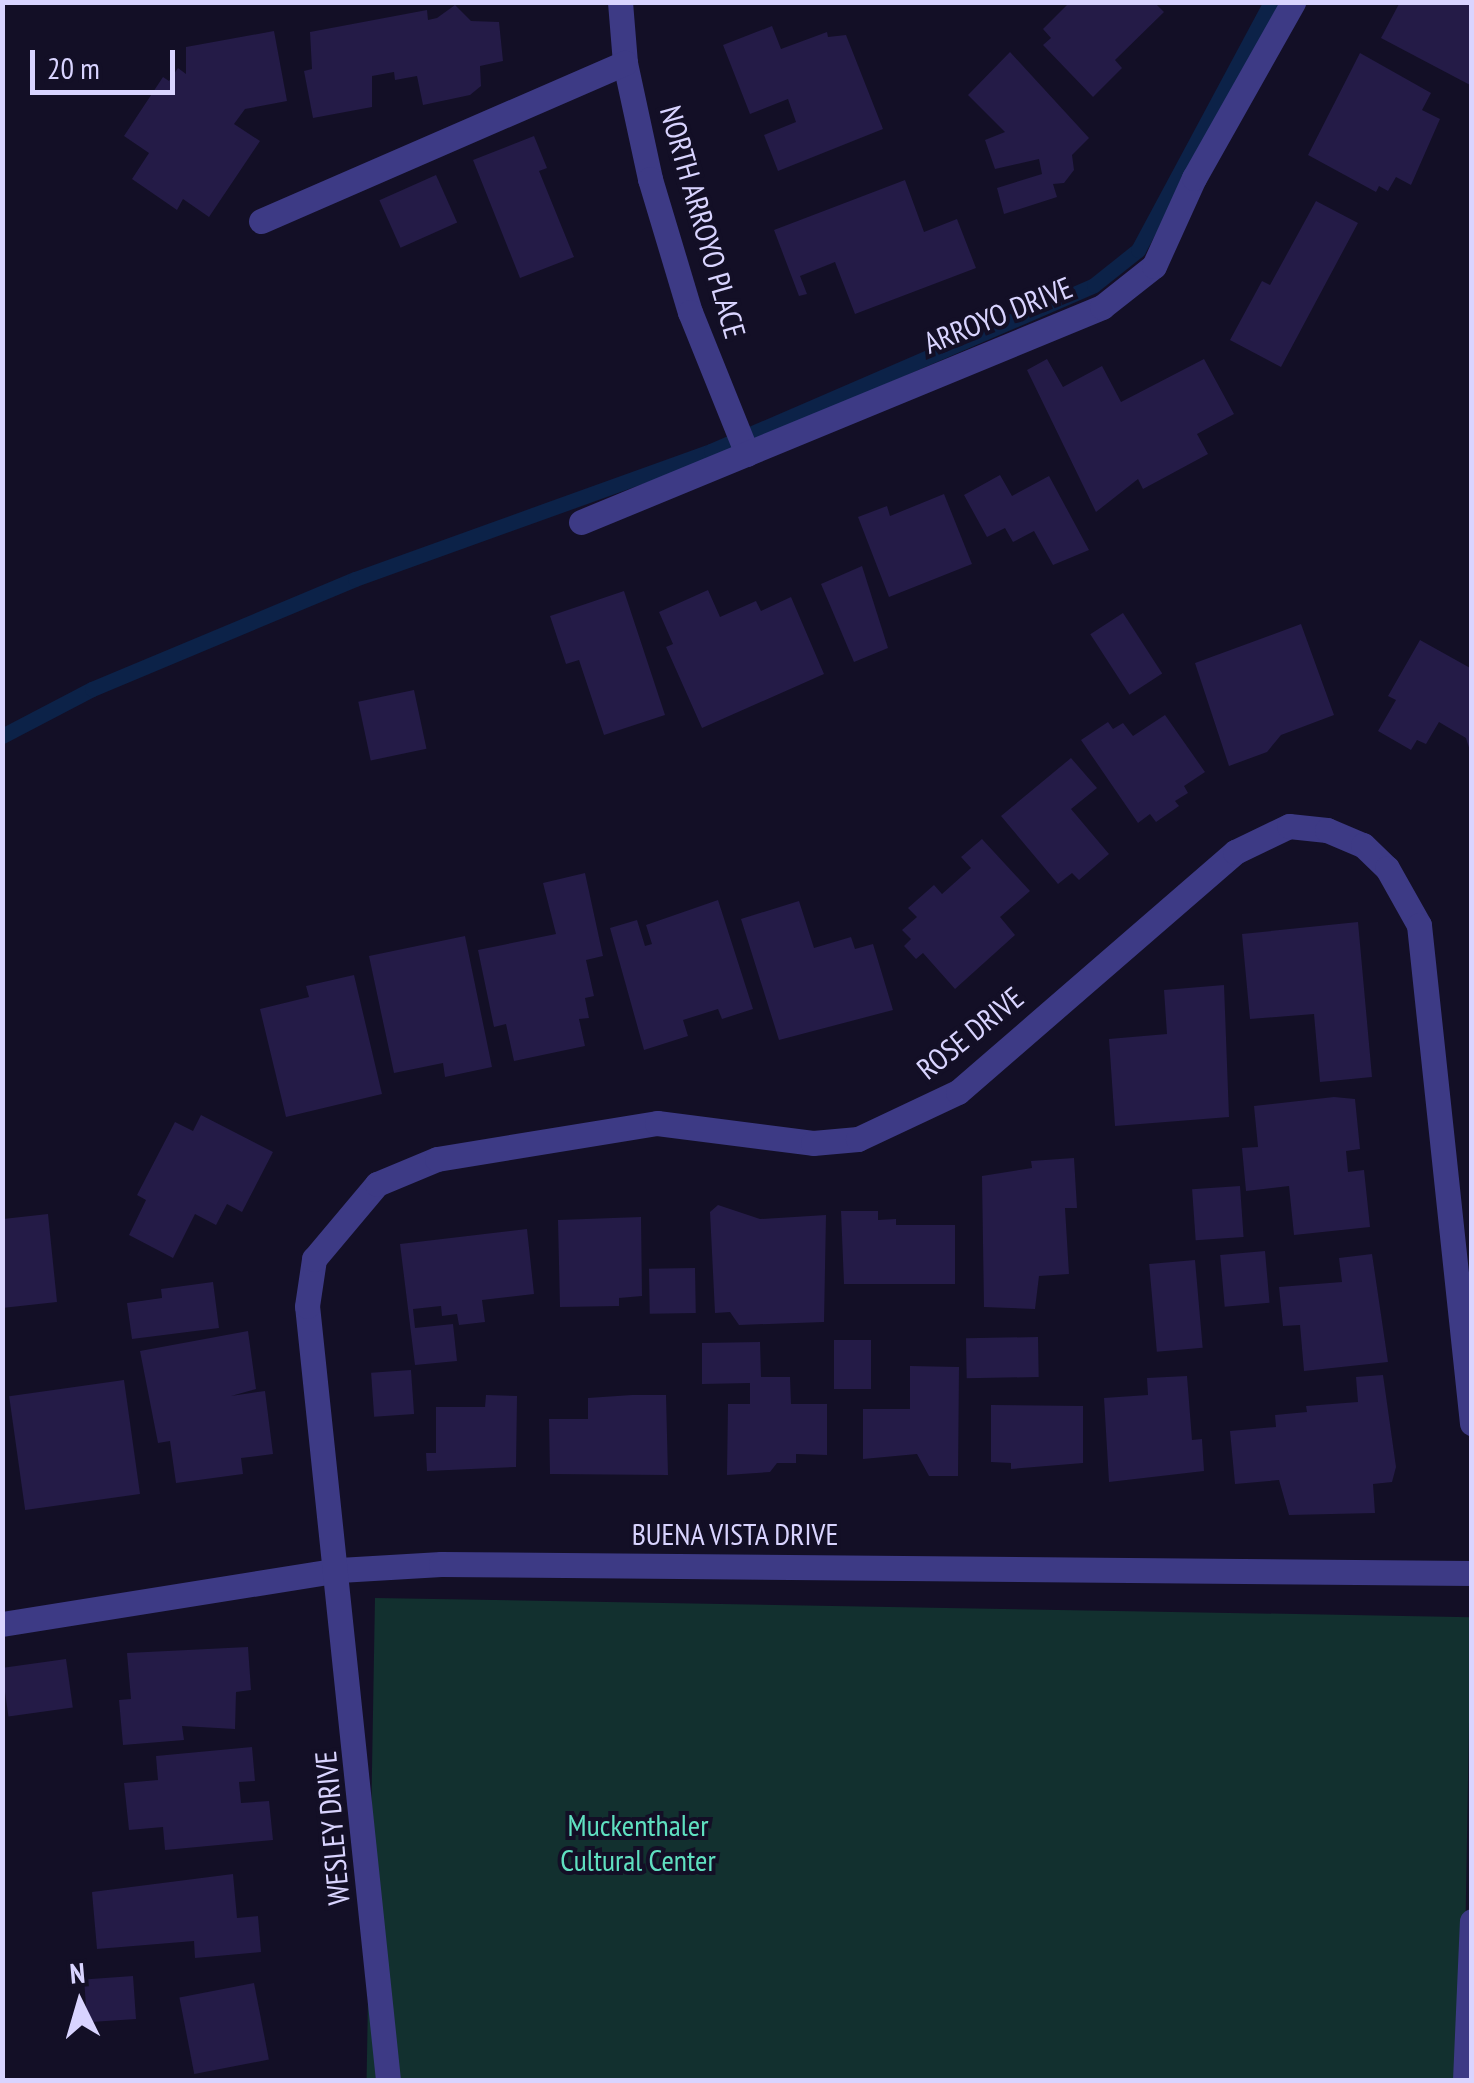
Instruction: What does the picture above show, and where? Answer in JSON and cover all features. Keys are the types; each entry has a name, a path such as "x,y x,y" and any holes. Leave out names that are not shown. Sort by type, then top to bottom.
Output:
{"street":[{"name":"NORTH ARROYO PLACE","path":"620,2 625,63 650,180 690,312 747,454"},
{"name":"ARROYO DRIVE","path":"582,522 1102,307 1154,266 1293,2"},
{"path":"261,221 625,63"},
{"name":"ROSE DRIVE","path":"340,1570 307,1306 314,1258 378,1184 438,1158 658,1123 813,1142 858,1140 958,1092 1235,852 1288,826 1327,830 1362,845 1406,895 1419,925 1472,1423"},
{"name":"BUENA VISTA DRIVE","path":"2,1624 340,1570 442,1564 1472,1572"},
{"name":"WESLEY DRIVE","path":"340,1570 388,2080"},
{"path":"1465,2080 1472,1921"}],"green space":[{"name":"Muckenthaler Cultural Center","path":"375,1598 1471,1617 1463,2080 367,2080"}],"building":[{"path":"1070,2 1154,2 1164,12 1115,60 1122,68 1093,97 1043,45 1051,38 1043,29"},
{"path":"1400,2 1472,2 1472,86 1381,38"},
{"path":"455,5 471,21 499,22 503,61 480,66 481,86 470,95 423,105 417,76 395,80 394,72 372,76 372,107 313,118 304,71 312,69 310,32 427,10 428,20"},
{"path":"772,26 781,49 827,32 828,37 846,35 883,129 778,171 764,135 796,122 788,99 750,114 723,45"},
{"path":"274,31 287,101 245,109 234,124 260,141 209,217 183,199 177,210 132,179 149,153 124,136 163,77 169,81 178,68 186,74 186,47"},
{"path":"1010,52 1089,138 1072,155 1074,170 1064,183 1053,184 1057,197 1004,214 997,188 1042,174 1039,159 995,169 985,140 1005,132 968,95"},
{"path":"1360,53 1431,93 1422,110 1440,119 1411,185 1396,177 1388,191 1379,186 1376,192 1308,155"},
{"path":"534,136 547,168 539,171 574,257 520,278 473,160"},
{"path":"436,175 457,223 401,248 379,200"},
{"path":"905,180 924,232 957,219 976,268 855,314 835,262 800,276 807,294 799,296 774,230"},
{"path":"1316,201 1358,223 1281,367 1230,340 1262,281 1270,285"},
{"path":"1047,359 1063,387 1102,366 1121,402 1204,359 1234,414 1197,434 1208,454 1143,489 1138,479 1096,512 1027,370"},
{"path":"1000,475 1012,496 1049,476 1089,550 1053,565 1034,531 1013,542 1005,528 987,537 964,495"},
{"path":"944,494 972,564 889,597 858,517 887,506 890,516"},
{"path":"862,566 888,648 854,662 821,584"},
{"path":"708,590 720,617 756,601 761,611 791,597 824,674 702,728 666,647 673,644 659,612"},
{"path":"624,591 665,715 604,735 579,660 566,664 550,616"},
{"path":"1123,613 1162,673 1130,695 1090,634"},
{"path":"1301,624 1334,715 1281,735 1267,752 1229,766 1195,663"},
{"path":"1420,640 1472,669 1472,757 1466,738 1439,722 1426,744 1417,740 1411,750 1378,731 1396,700 1388,696"},
{"path":"414,690 426,749 371,761 358,702"},
{"path":"1165,715 1205,772 1184,786 1188,793 1175,801 1179,806 1156,822 1150,814 1138,823 1081,740 1108,722 1113,729 1123,723 1133,736"},
{"path":"1071,758 1097,788 1071,809 1109,854 1079,880 1072,873 1058,884 1001,816"},
{"path":"982,839 1030,891 1000,917 1015,935 955,989 923,953 916,959 904,946 911,939 902,930 917,917 908,908 934,885 942,894 971,868 961,857"},
{"path":"585,873 603,956 586,960 594,996 585,998 589,1018 579,1019 585,1046 514,1061 506,1024 494,1027 478,950 556,934 543,883"},
{"path":"718,900 753,1009 722,1019 718,1009 683,1020 688,1036 644,1050 610,928 637,920 645,946 652,944 646,925"},
{"path":"799,901 814,948 851,937 855,949 873,944 893,1010 779,1040 741,919"},
{"path":"1358,922 1372,1077 1320,1082 1314,1014 1250,1019 1242,934"},
{"path":"465,936 492,1067 445,1077 443,1063 394,1073 369,956"},
{"path":"354,975 382,1094 286,1117 260,1009 309,997 306,986"},
{"path":"1224,985 1229,1117 1115,1126 1109,1039 1167,1034 1164,990"},
{"path":"1334,1097 1355,1099 1360,1149 1346,1151 1348,1172 1364,1170 1370,1227 1294,1235 1289,1186 1246,1191 1242,1148 1258,1147 1254,1106"},
{"path":"201,1115 273,1152 242,1212 227,1204 216,1225 195,1214 173,1258 129,1235 146,1200 137,1195 175,1122 193,1131"},
{"path":"1074,1158 1077,1208 1065,1208 1069,1274 1039,1276 1035,1309 984,1307 982,1176 1032,1168 1031,1161"},
{"path":"1240,1186 1244,1237 1196,1240 1192,1189"},
{"path":"718,1205 760,1219 826,1215 824,1322 739,1325 730,1312 715,1313 710,1212"},
{"path":"841,1211 878,1211 878,1220 896,1219 896,1225 955,1225 955,1284 844,1284"},
{"path":"48,1214 57,1302 2,1308 3,1219"},
{"path":"641,1217 642,1296 619,1298 619,1306 560,1307 558,1220"},
{"path":"527,1229 534,1294 482,1300 485,1322 459,1325 457,1314 442,1316 441,1306 413,1309 415,1328 453,1324 457,1361 415,1365 400,1244"},
{"path":"1265,1251 1270,1303 1225,1307 1220,1255"},
{"path":"1372,1254 1388,1362 1304,1371 1300,1325 1283,1326 1279,1287 1342,1282 1339,1258"},
{"path":"1195,1260 1203,1348 1157,1352 1149,1264"},
{"path":"695,1268 696,1313 650,1314 649,1269"},
{"path":"213,1282 219,1328 132,1339 127,1303 162,1298 161,1289"},
{"path":"248,1331 256,1389 231,1396 265,1391 273,1454 241,1458 243,1474 176,1483 170,1441 158,1443 140,1351"},
{"path":"1038,1337 1039,1377 967,1378 966,1338"},
{"path":"834,1340 871,1340 871,1389 834,1389"},
{"path":"760,1342 761,1377 790,1377 791,1404 827,1404 827,1455 796,1454 796,1463 777,1463 770,1472 727,1475 728,1404 750,1404 750,1383 702,1384 702,1343"},
{"path":"910,1366 959,1367 958,1476 929,1476 917,1454 863,1459 863,1409 910,1409"},
{"path":"411,1370 414,1414 374,1417 371,1373"},
{"path":"1383,1375 1396,1467 1392,1482 1373,1484 1375,1513 1289,1515 1279,1480 1235,1484 1230,1431 1276,1427 1275,1415 1307,1412 1306,1406 1358,1402 1356,1377"},
{"path":"1187,1376 1192,1440 1202,1439 1204,1471 1109,1482 1104,1398 1148,1395 1147,1378"},
{"path":"124,1380 140,1494 25,1510 9,1396"},
{"path":"486,1395 517,1396 516,1467 427,1471 426,1453 436,1453 436,1407 485,1407"},
{"path":"666,1395 668,1475 550,1474 549,1419 588,1419 588,1398"},
{"path":"991,1405 1083,1406 1083,1463 1011,1469 1011,1463 991,1462"},
{"path":"248,1647 251,1690 236,1692 235,1729 182,1726 184,1740 123,1745 119,1700 131,1699 127,1653"},
{"path":"66,1659 73,1708 8,1717 2,1668"},
{"path":"252,1747 255,1781 239,1782 241,1803 269,1801 273,1840 165,1850 163,1827 129,1830 124,1783 158,1780 156,1756"},
{"path":"233,1874 237,1918 258,1916 261,1952 195,1958 194,1941 97,1949 92,1892"},
{"path":"133,1976 136,2019 87,2022 84,1979"},
{"path":"254,1983 269,2060 194,2074 179,1998"}],"waterway":[{"path":"2,736 92,689 355,579 711,451 1094,285 1138,250 1271,2"}]}
